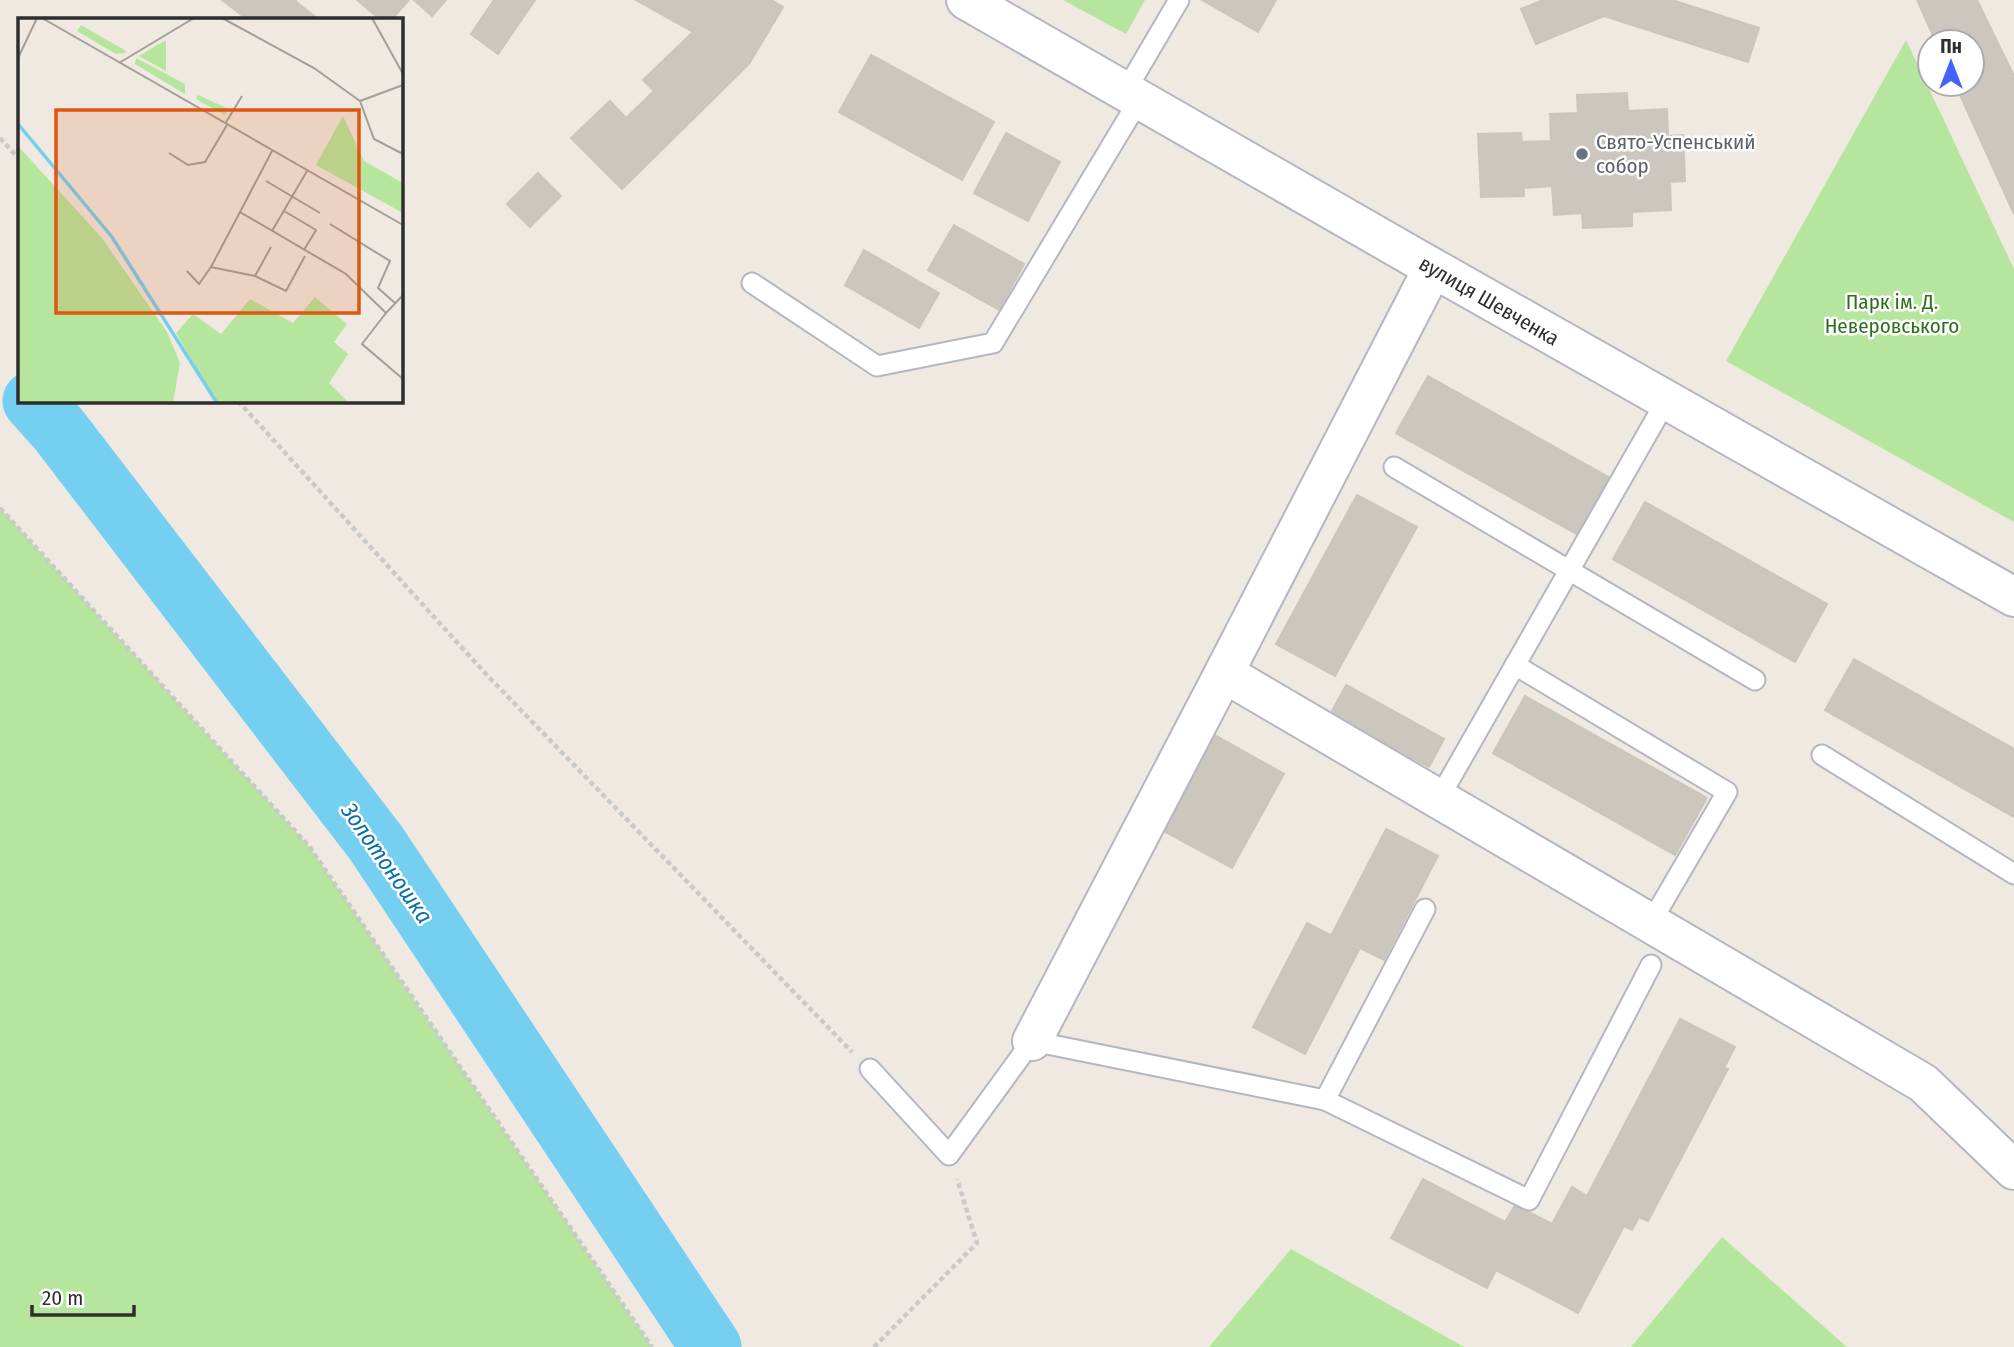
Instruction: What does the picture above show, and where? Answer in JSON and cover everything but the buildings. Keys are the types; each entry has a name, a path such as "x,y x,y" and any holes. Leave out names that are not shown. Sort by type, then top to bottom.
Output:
{"street":[{"name":"вулиця Шевченка","path":"966,0 1245,159 1432,270 2014,597"},
{"path":"1032,1041 1432,270"},
{"path":"1224,673 1923,1083 2014,1170"}],"lane":[{"path":"752,283 877,366 993,343 1132,96 1179,0"},
{"path":"1438,800 1666,401"},
{"path":"1394,467 1755,680"},
{"path":"1515,665 1727,792 1650,924"},
{"path":"1822,755 2014,874"},
{"path":"1325,1100 1425,909"},
{"path":"870,1069 949,1155 1032,1041 1325,1100 1529,1200 1651,965"}],"path":[{"path":"0,138 18,158"},
{"path":"239,402 484,672 870,1069"},
{"path":"0,508 309,846 652,1347"},
{"path":"874,1347 977,1243 949,1155"}],"green space":[{"path":"1063,0 1145,0 1126,34"},
{"name":"Парк ім. Д. Неверовського","path":"1906,40 1916,61 1916,98 1933,98 2014,269 2014,522 1726,361"},
{"path":"0,508 309,846 652,1347 0,1347"},
{"path":"1722,1237 1847,1347 1631,1347"},
{"path":"1291,1249 1464,1347 1209,1347"}],"waterway":[{"name":"Золотоношка","path":"34,402 59,430 376,843 711,1347"}],"place":[{"name":"Свято-Успенський собор","path":"1582,154"}]}
